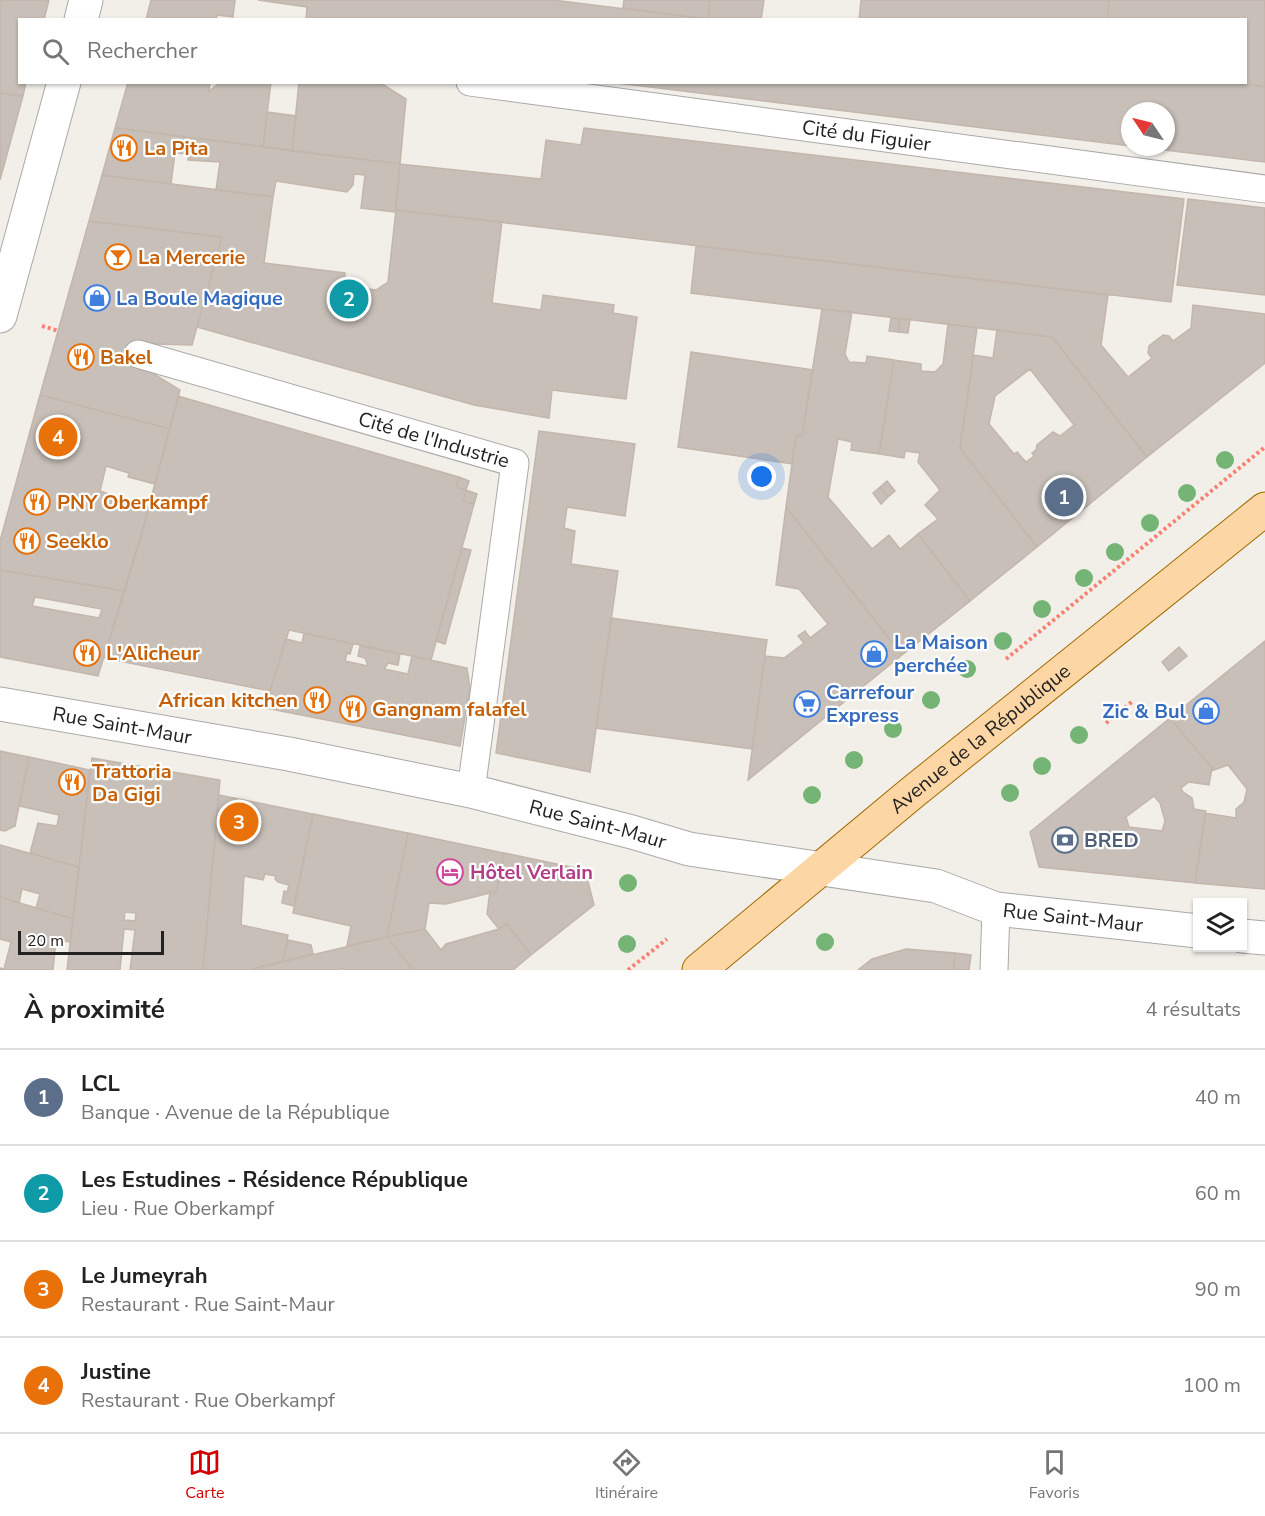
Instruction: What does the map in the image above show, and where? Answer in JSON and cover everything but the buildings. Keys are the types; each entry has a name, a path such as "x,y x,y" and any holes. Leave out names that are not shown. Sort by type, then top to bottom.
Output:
{"main road":[{"name":"Avenue de la République","path":"699,970 820,869 1265,509"}],"street":[{"path":"82,18 86,0"},
{"path":"0,316 63,84"},
{"name":"Rue Saint-Maur","path":"0,704 289,754 471,791 689,849 820,869 870,874 936,886 996,909 1193,931"},
{"path":"1247,936 1265,938"}],"lane":[{"name":"Cité du Figuier","path":"485,84 1265,189"},
{"name":"Cité de l'Industrie","path":"138,354 515,463 471,791"},
{"path":"994,970 996,909"}],"path":[{"path":"1106,723 1133,701"}],"place":[{"name":"La Pita","path":"124,148"},
{"name":"La Mercerie","path":"118,257"},
{"name":"La Boule Magique","path":"97,298"},
{"name":"Les Estudines - Résidence République","path":"349,299"},
{"name":"Bakel","path":"81,357"},
{"name":"Justine","path":"58,437"},
{"name":"LCL","path":"1064,497"},
{"name":"PNY Oberkampf","path":"37,502"},
{"name":"Seeklo","path":"27,541"},
{"name":"L'Alicheur","path":"87,653"},
{"name":"La Maison perchée","path":"874,654"},
{"name":"African kitchen","path":"317,700"},
{"name":"Carrefour Express","path":"807,704"},
{"name":"Gangnam falafel","path":"353,709"},
{"name":"Zic & Bul","path":"1206,711"},
{"name":"Trattoria Da Gigi","path":"72,782"},
{"name":"Le Jumeyrah","path":"239,822"},
{"name":"BRED","path":"1065,840"},
{"name":"Hôtel Verlain","path":"450,872"}]}
